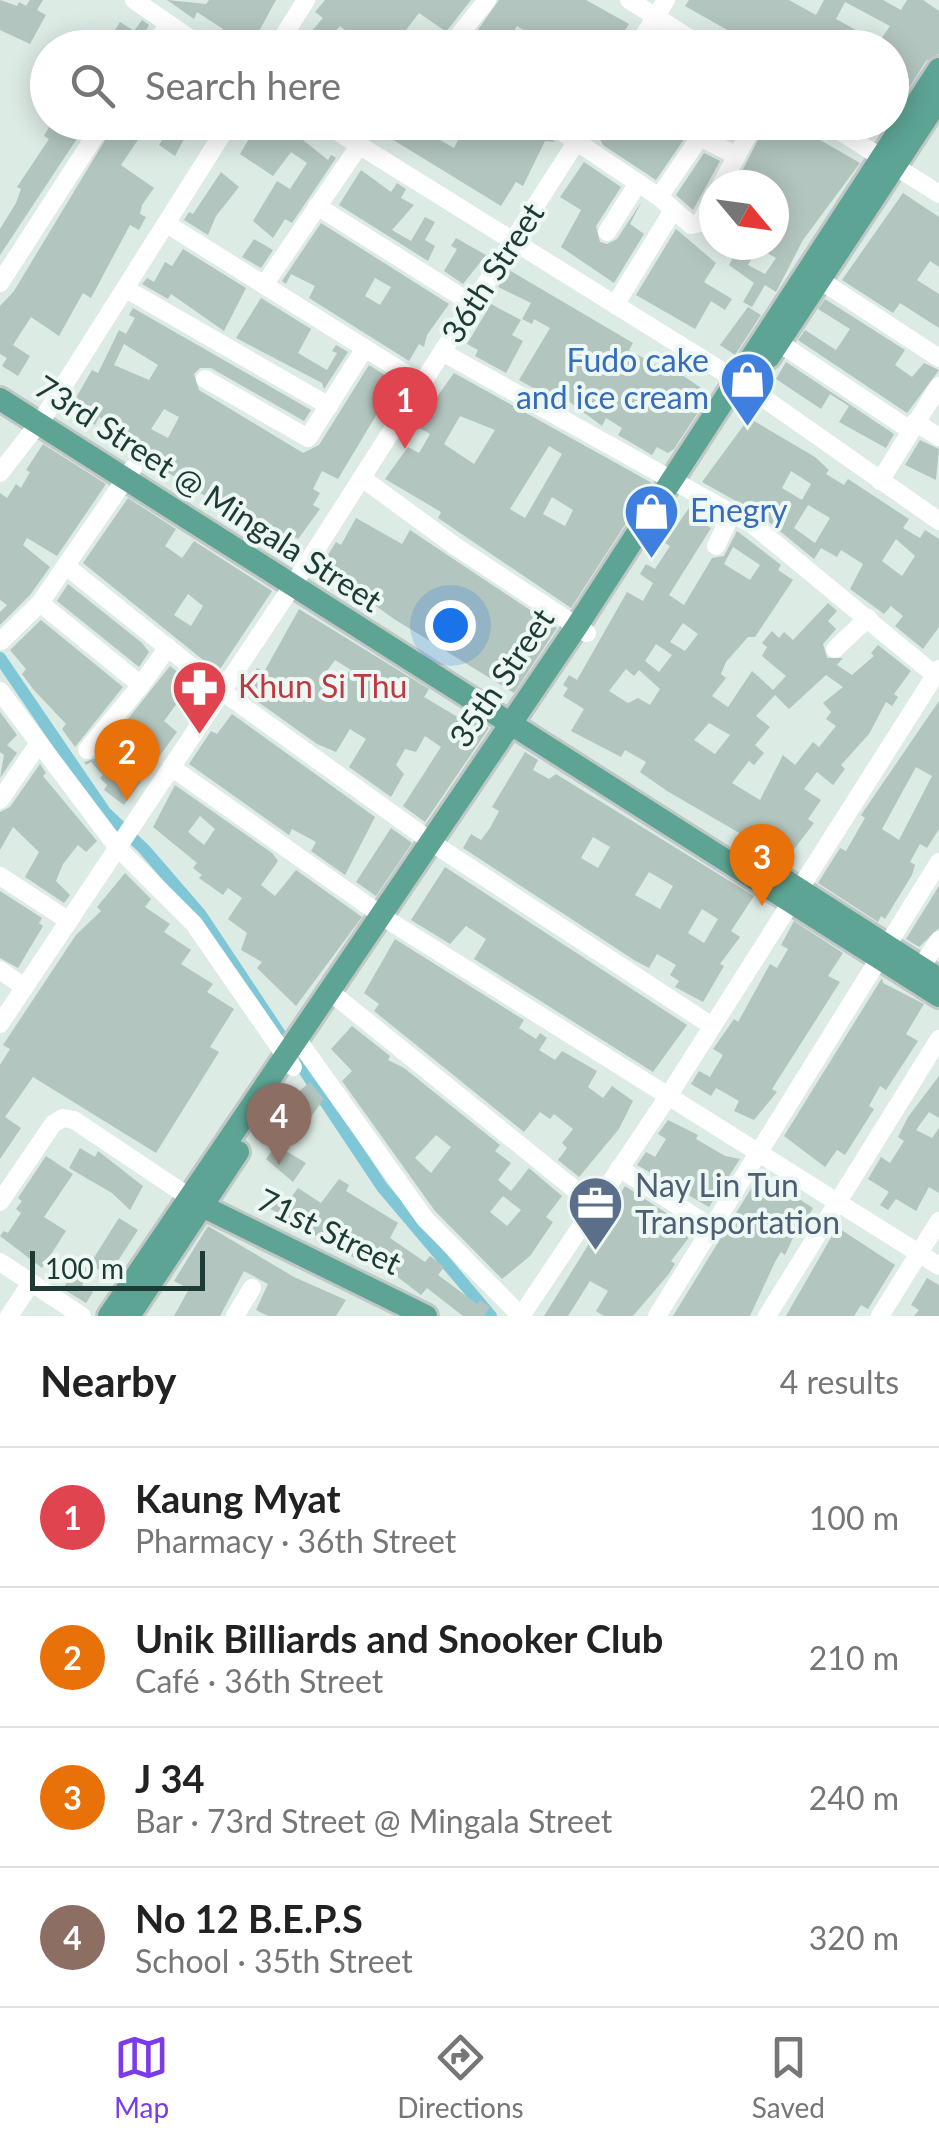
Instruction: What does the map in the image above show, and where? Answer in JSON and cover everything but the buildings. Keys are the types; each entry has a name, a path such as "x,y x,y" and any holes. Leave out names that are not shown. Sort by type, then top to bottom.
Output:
{"main road":[{"name":"35th Street","path":"909,124 939,70"},
{"name":"35th Street","path":"909,136 939,99"},
{"name":"35th Street","path":"109,1316 195,1202 519,724 900,140"},
{"name":"35th Street","path":"888,162 906,140"},
{"name":"35th Street","path":"743,385 820,280 831,247"},
{"name":"73rd Street @ Mingala Street","path":"0,385 40,418"},
{"name":"73rd Street @ Mingala Street","path":"0,399 40,418 130,474 881,951 939,996"},
{"name":"35th Street","path":"295,1054 339,999 386,919"},
{"name":"73rd Street @ Mingala Street","path":"881,951 930,973"},
{"name":"35th Street","path":"129,1316 195,1202"},
{"name":"71st Street","path":"195,1202 426,1316"}],"street":[{"path":"134,0 177,30"},
{"path":"287,30 306,0"},
{"path":"463,30 487,0"},
{"path":"630,0 660,8 685,30"},
{"path":"647,30 660,8"},
{"path":"164,30 168,24"},
{"path":"0,282 92,140"},
{"path":"0,472 126,289 219,140"},
{"path":"350,140 743,385 939,521"},
{"path":"615,305 698,140"},
{"path":"706,140 737,156"},
{"path":"729,170 745,140"},
{"path":"854,140 939,194"},
{"path":"577,141 696,226 699,222"},
{"name":"36th Street","path":"0,1024 296,581 577,141"},
{"path":"264,285 360,146"},
{"path":"607,232 638,183"},
{"path":"317,206 474,305"},
{"path":"167,224 422,384"},
{"path":"820,280 939,358"},
{"path":"126,289 329,406"},
{"path":"778,342 912,426 939,437"},
{"path":"205,378 305,437 311,436 365,348"},
{"path":"0,691 122,843 194,924 424,1219 521,1316 666,1098 937,672 783,547 732,513 442,352"},
{"path":"880,481 939,386"},
{"path":"0,641 40,603 130,474"},
{"path":"362,478 455,546 582,629"},
{"path":"716,546 732,513"},
{"path":"66,566 223,692 435,845 712,1026"},
{"path":"40,603 141,686"},
{"path":"835,649 868,618"},
{"path":"87,750 168,647"},
{"path":"0,800 39,743"},
{"path":"171,768 386,919 754,1154 939,1266"},
{"path":"656,1316 939,862"},
{"path":"0,876 68,922"},
{"path":"930,973 939,940"},
{"path":"0,970 24,988"},
{"path":"339,999 594,1205"},
{"path":"766,1316 939,1039"},
{"path":"0,1202 53,1124 62,1118 74,1120 195,1202"},
{"path":"620,1168 711,1227"},
{"path":"880,1316 939,1221"},
{"path":"0,1262 82,1316"},
{"path":"9,1316 32,1283"},
{"path":"235,1316 252,1288"}],"waterway":[{"path":"0,658 105,812 144,849 201,915 280,1034"},
{"path":"294,1055 382,1187 491,1316"}],"place":[{"name":"Fudo cake and ice cream","path":"748,428"},
{"name":"Kaung Myat","path":"405,449"},
{"name":"Enegry","path":"651,560"},
{"name":"Khun Si Thu","path":"199,736"},
{"name":"Unik Billiards and Snooker Club","path":"127,801"},
{"name":"J 34","path":"762,906"},
{"name":"No 12 B.E.P.S","path":"279,1165"},
{"name":"Nay Lin Tun Transportation","path":"596,1253"}]}
